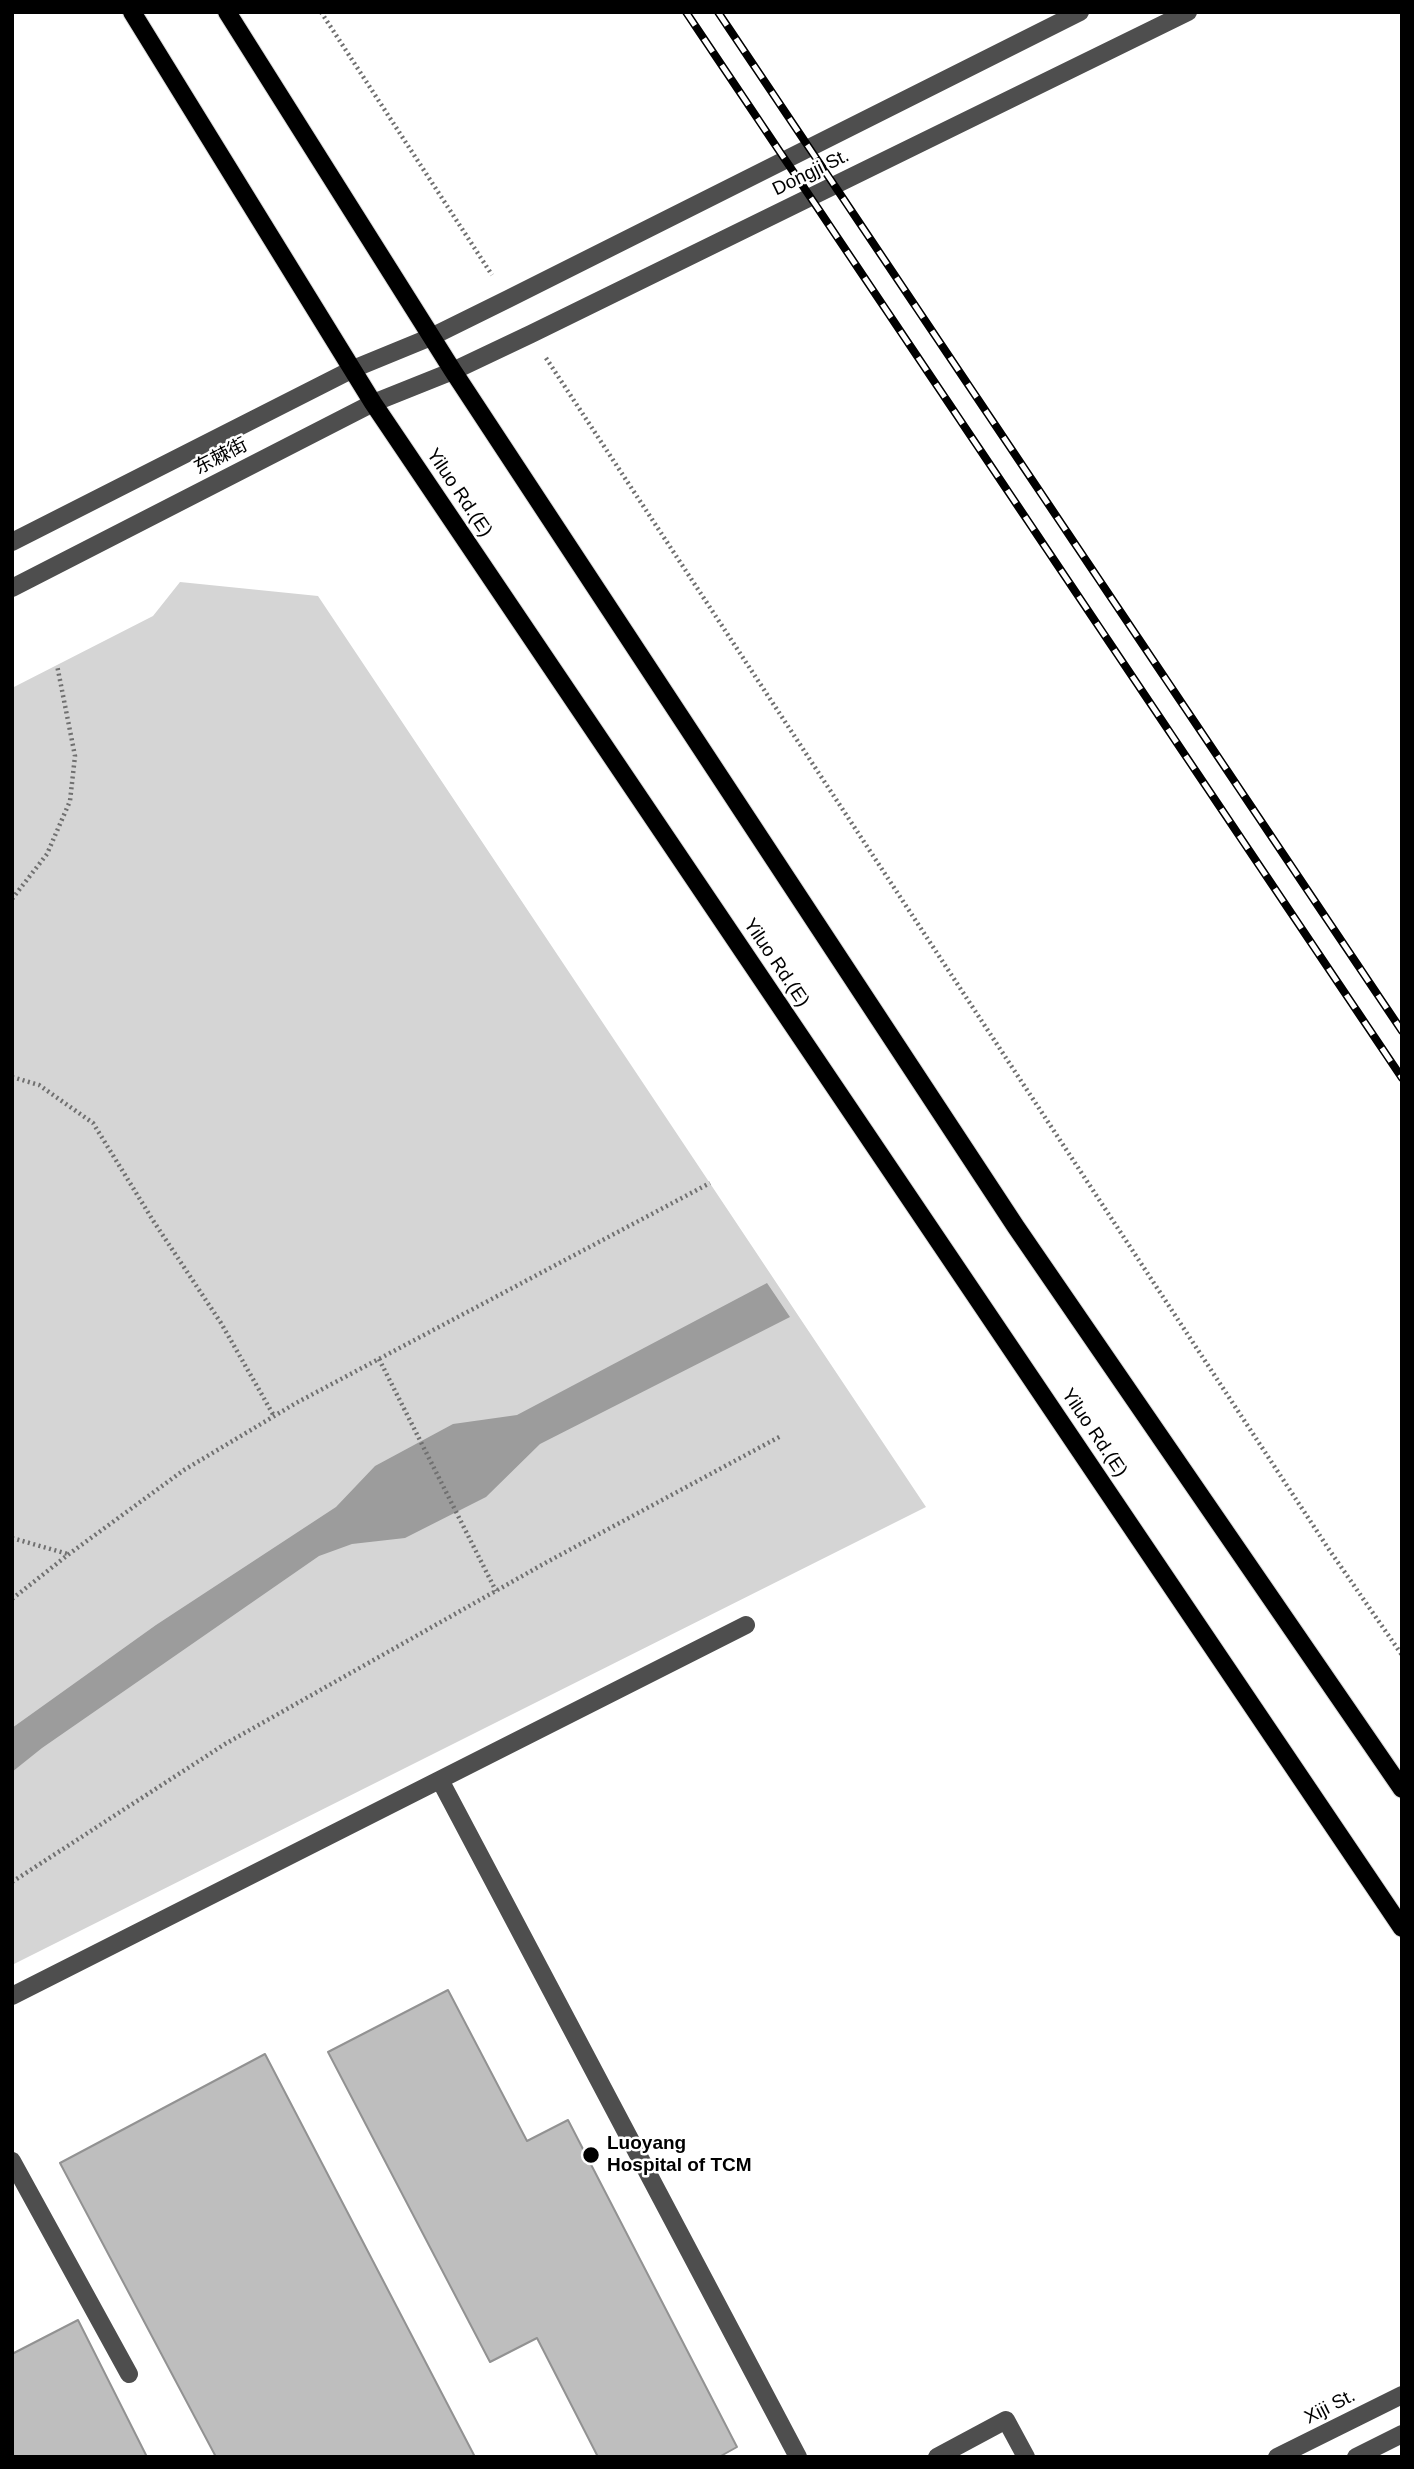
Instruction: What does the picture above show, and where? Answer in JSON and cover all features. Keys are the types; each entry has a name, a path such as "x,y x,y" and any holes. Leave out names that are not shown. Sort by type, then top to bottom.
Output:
{"main road":[{"name":"Yiluo Rd.(E)","path":"132,12 373,403 1402,1928"},
{"path":"227,12 453,371 1016,1227 1402,1789"}],"street":[{"name":"Dongji St.","path":"352,369 431,337 1080,12"},
{"name":"Dongji St.","path":"453,371 1188,12"},
{"name":"东棘街","path":"12,542 352,369"},
{"name":"东棘街","path":"12,588 373,403 453,371"},
{"path":"12,1996 746,1625"},
{"path":"440,1780 798,2457"},
{"path":"12,2161 130,2374"},
{"name":"Xiji St.","path":"1277,2457 1402,2395"},
{"path":"937,2457 1006,2420 1026,2457"},
{"path":"1356,2457 1402,2434"}],"path":[{"path":"321,12 508,299"},
{"path":"531,334 1304,1513 1402,1655"},
{"path":"12,899 47,854 70,801 75,756 57,666"},
{"path":"12,1077 39,1085 93,1124 221,1323 274,1416"},
{"path":"12,1599 184,1470 274,1416 710,1183"},
{"path":"379,1359 496,1591"},
{"path":"12,1882 225,1744 496,1591 781,1436"},
{"path":"12,1538 69,1554"}],"shaded area":[{"path":"180,582 318,596 926,1507 12,1965 12,688 153,616"},
{"path":"767,1283 790,1317 540,1444 486,1497 405,1538 352,1544 319,1556 42,1748 12,1772 12,1728 156,1625 336,1507 375,1466 453,1424 517,1415"}],"building":[{"path":"448,1990 527,2141 568,2120 737,2447 719,2457 598,2457 537,2338 490,2362 328,2052"},
{"path":"265,2054 475,2457 216,2457 60,2163"},
{"path":"78,2320 147,2457 12,2457 12,2354"}],"railway":[{"path":"686,12 1402,1078"},
{"path":"718,12 1402,1031"}],"place":[{"name":"Luoyang Hospital of TCM","path":"591,2155"}]}
